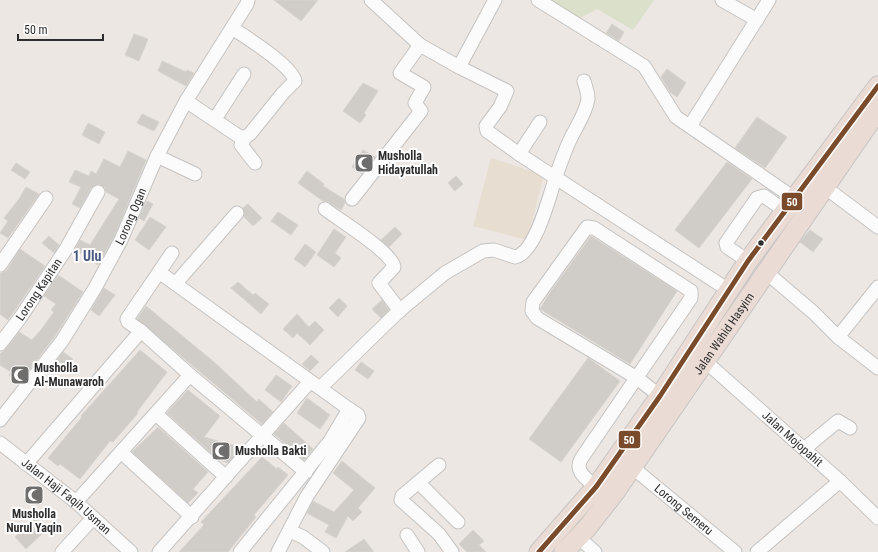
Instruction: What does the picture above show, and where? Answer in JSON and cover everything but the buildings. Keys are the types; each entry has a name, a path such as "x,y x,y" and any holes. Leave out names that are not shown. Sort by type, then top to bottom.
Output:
{"highway":[{"name":"Jalan Wahid Hasyim","path":"564,552 592,522 632,467 766,272 817,182 878,86"},
{"name":"Jalan Wahid Hasyim","path":"539,552 596,488 660,396 730,291 748,261 790,205 817,182 876,117"}],"street":[{"path":"371,0 420,45 459,67 507,91 504,101 486,126 486,129 519,154 555,178 730,291"},
{"path":"459,67 495,0"},
{"path":"538,0 644,66 676,117 690,126 790,205"},
{"path":"722,0 757,20"},
{"path":"690,126 769,0"},
{"name":"Lorong Ogan","path":"0,420 62,341 95,288 121,240 157,156 186,101 248,2"},
{"path":"232,28 266,51 296,80 245,138 241,145 255,163"},
{"path":"352,199 421,111 415,103 424,90 424,87 400,73 420,45"},
{"path":"215,119 244,74"},
{"path":"320,387 400,311 445,273 477,253 494,250 513,256 520,255 538,229 548,207 555,178 587,104 588,95 584,81"},
{"path":"186,101 240,137 245,138"},
{"path":"519,154 540,122"},
{"path":"157,156 195,174"},
{"path":"817,182 878,227"},
{"name":"Lorong Kapitan","path":"0,344 20,318 66,249 98,192"},
{"path":"748,261 727,247 726,243 757,198 762,196 790,205"},
{"path":"0,265 46,198"},
{"path":"325,209 376,245 390,258 394,267 379,283 400,311"},
{"path":"176,283 237,213"},
{"path":"596,488 582,476 578,468 579,463 637,378 691,298 692,293 594,228 588,226 533,302 532,311 537,318 637,378 660,396"},
{"path":"172,253 127,320 306,472"},
{"path":"159,272 349,409 335,444 278,552"},
{"path":"766,272 814,313 838,337 878,368"},
{"path":"838,337 878,287"},
{"path":"26,464 141,331"},
{"name":"Jalan Mojopahit","path":"705,361 840,481 878,518"},
{"path":"76,502 190,375"},
{"path":"159,552 192,517 308,385"},
{"path":"156,414 226,477"},
{"path":"804,449 838,421 850,428"},
{"name":"Jalan Haji Faqih Usman","path":"0,443 76,502 131,552"},
{"path":"240,552 306,472 335,444"},
{"path":"121,452 192,517"},
{"path":"439,465 402,496 402,502 428,523 452,552"},
{"name":"Lorong Semeru","path":"632,467 731,551"},
{"path":"757,552 840,481"},
{"path":"419,483 458,522"},
{"path":"62,552 93,518"},
{"path":"290,531 303,537 323,552"},
{"path":"407,535 418,552"},
{"path":"578,537 595,552"}],"shaded area":[{"path":"491,158 544,175 527,240 473,226"}],"green space":[{"path":"549,0 654,0 633,30 597,9 580,18"}],"transit line":[{"name":"50","path":"539,552 596,487 660,396 748,261 878,86"}],"place":[{"name":"Musholla Hidayatullah","path":"364,163"},
{"name":"Musholla Al-Munawaroh","path":"20,375"},
{"name":"Musholla Bakti","path":"221,451"},
{"name":"Musholla Nurul Yaqin","path":"34,495"}],"district":[{"name":"1 Ulu","path":"87,256"}]}
